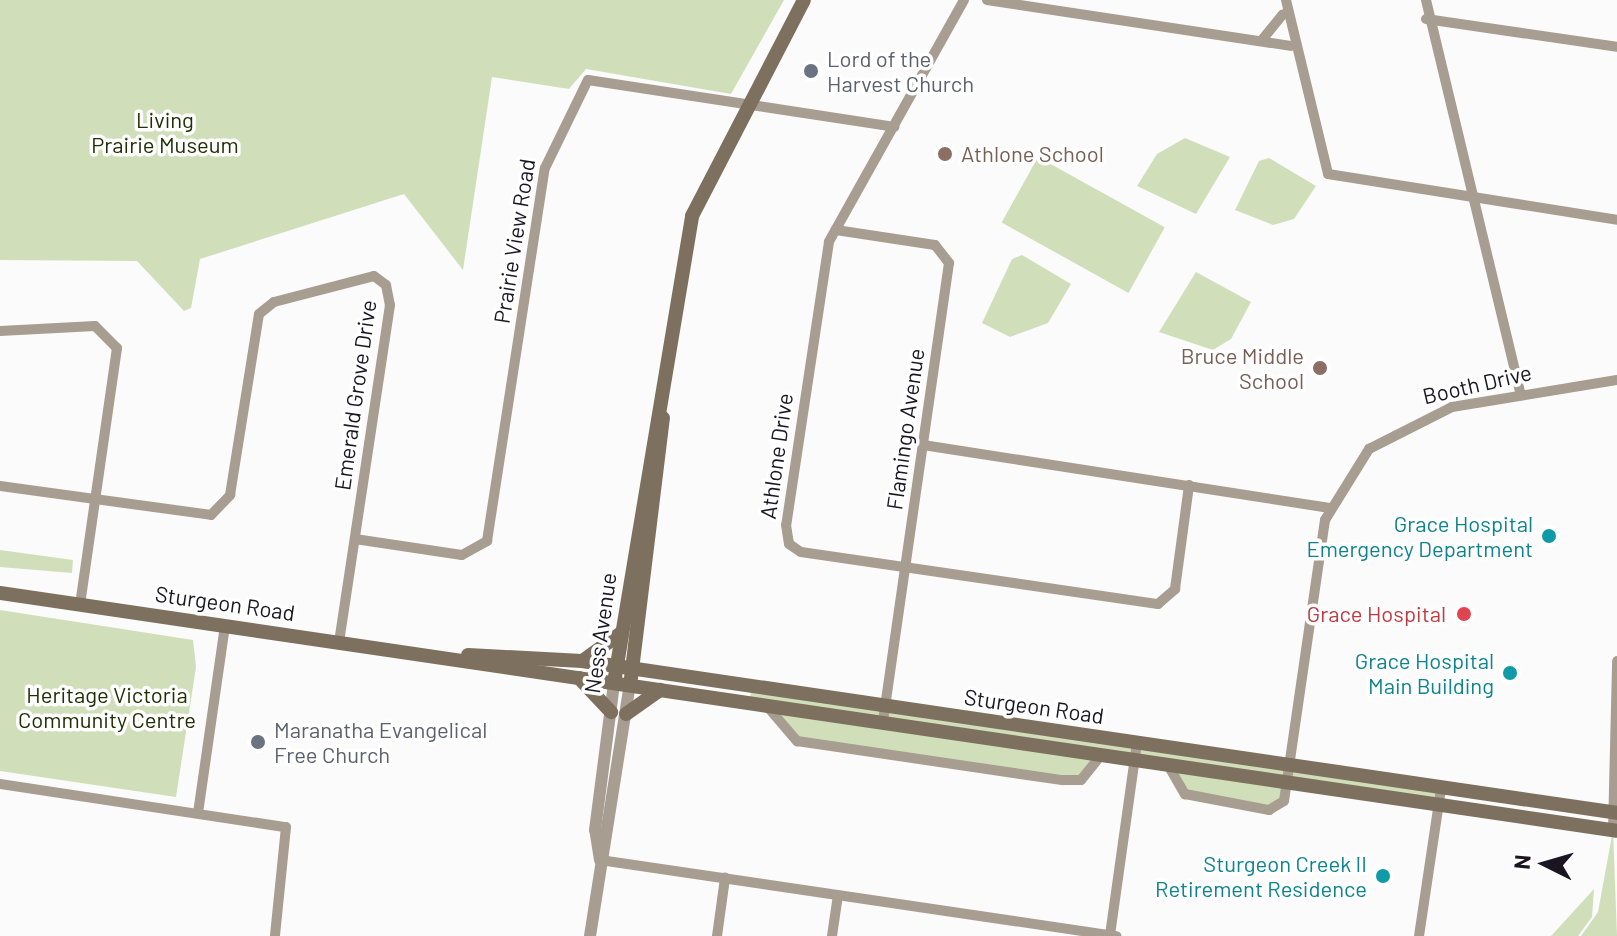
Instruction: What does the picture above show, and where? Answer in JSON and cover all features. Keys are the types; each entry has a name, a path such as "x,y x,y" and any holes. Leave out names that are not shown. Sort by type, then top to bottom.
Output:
{"main road":[{"name":"Ness Avenue","path":"626,674 622,633 662,413 692,216 747,102 804,0"},
{"name":"Ness Avenue","path":"614,683 626,674 665,437 662,413"},
{"name":"Sturgeon Road","path":"0,593 614,683"},
{"path":"582,661 622,633"},
{"name":"Sturgeon Road","path":"444,657 582,661 626,674 660,690 1615,830"},
{"name":"Sturgeon Road","path":"626,674 885,706 1615,813"},
{"path":"579,677 618,713 660,690"}],"street":[{"name":"Athlone Drive","path":"964,0 826,253 786,537 801,552 1163,603 1175,589 1189,485"},
{"path":"987,0 1291,46"},
{"path":"1426,0 1426,19 1520,393"},
{"path":"1257,41 1273,34 1285,4"},
{"path":"1285,4 1291,46 1328,174 1617,220"},
{"path":"1426,19 1617,47"},
{"name":"Prairie View Road","path":"355,539 462,555 487,541 545,168 588,80 894,127"},
{"name":"Flamingo Avenue","path":"836,230 935,245 945,253 923,445 883,723"},
{"name":"Emerald Grove Drive","path":"95,501 201,515 220,510 230,495 256,318 274,302 366,275 386,285 390,305 339,642"},
{"path":"0,331 95,326 115,342 80,604"},
{"name":"Booth Drive","path":"1287,783 1328,508 1358,460 1396,429 1520,393 1617,380"},
{"path":"923,445 1328,508"},
{"path":"0,486 95,501"},
{"path":"198,813 225,625"},
{"path":"1615,830 1617,661"},
{"name":"Ness Avenue","path":"590,936 600,860 595,830 626,674"},
{"name":"Ness Avenue","path":"614,683 618,713"},
{"name":"Sturgeon Road","path":"766,705 797,741 1046,778 1081,780 1101,755"},
{"path":"1110,935 1137,743"},
{"path":"1168,765 1185,794 1269,810 1284,801 1287,783"},
{"path":"0,784 286,827 275,936"},
{"path":"1419,936 1441,788"},
{"path":"600,860 1116,936"},
{"path":"717,936 725,878"},
{"path":"832,936 838,895"}],"green space":[{"name":"Living Prairie Museum","path":"0,0 784,0 731,94 586,69 569,89 492,77 463,270 404,194 200,259 191,308 184,311 137,261 0,260"},
{"path":"1185,138 1230,157 1196,214 1137,186 1157,154"},
{"path":"1038,157 1165,227 1128,293 1002,223"},
{"path":"1269,158 1316,186 1294,219 1273,225 1235,210 1259,161"},
{"path":"1022,255 1071,284 1048,323 1010,337 982,323 1012,259"},
{"path":"1196,272 1251,302 1231,339 1213,350 1159,332"},
{"path":"0,550 73,560 72,573 0,567"},
{"name":"Heritage Victoria Community Centre","path":"0,610 193,640 196,667 176,797 0,771"},
{"path":"752,687 1441,788 1438,805 1288,783 1275,809 1185,794 1168,765 1102,755 1081,780 797,741 766,705 749,703"},
{"path":"1613,830 1617,936 1581,936 1598,912"},
{"path":"1594,889 1592,917 1578,936 1551,936"}],"place":[{"name":"Lord of the Harvest Church","path":"811,71"},
{"name":"Athlone School","path":"945,154"},
{"name":"Bruce Middle School","path":"1320,368"},
{"name":"Grace Hospital Emergency Department","path":"1549,536"},
{"name":"Grace Hospital","path":"1464,614"},
{"name":"Grace Hospital Main Building","path":"1510,673"},
{"name":"Maranatha Evangelical Free Church","path":"258,742"},
{"name":"Sturgeon Creek II Retirement Residence","path":"1383,876"}]}
